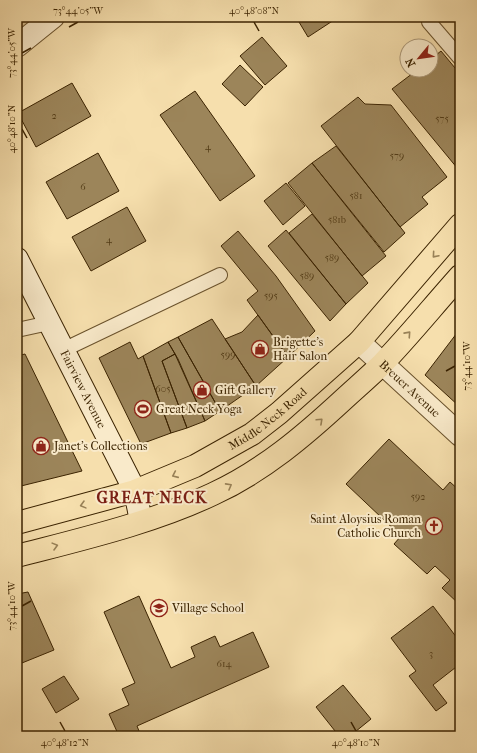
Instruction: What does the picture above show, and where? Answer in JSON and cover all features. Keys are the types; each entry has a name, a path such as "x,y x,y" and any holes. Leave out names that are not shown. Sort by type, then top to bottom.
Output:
{"main road":[{"name":"Middle Neck Road","path":"17,523 135,491 195,466 252,434 359,342 460,225"},
{"path":"17,556 101,534 176,510 213,494 255,471 310,430 382,364 460,276"}],"street":[{"path":"17,46 53,17"},
{"name":"Fairview Avenue","path":"17,259 135,491 141,521"},
{"name":"Breuer Avenue","path":"359,342 460,435"}],"lane":[{"path":"429,22 460,58"},
{"path":"63,350 220,275"},
{"path":"17,330 49,323"}],"shaded area":[{"path":"17,17 53,17 17,46"}],"building":[{"path":"296,17 332,17 334,20 308,37"},
{"path":"262,37 287,66 265,85 240,56"},
{"path":"441,51 460,74 460,166 458,169 392,89 406,78 439,78 439,53"},
{"path":"240,65 263,87 245,106 222,84"},
{"path":"72,83 91,116 36,147 18,113"},
{"path":"195,91 255,176 220,201 160,115"},
{"path":"358,97 365,104 391,105 447,177 422,197 428,204 400,227 321,126"},
{"path":"336,146 405,233 384,252 312,163"},
{"path":"98,153 119,191 67,219 46,182"},
{"path":"312,163 386,256 362,276 288,183"},
{"path":"286,183 305,206 283,225 264,201"},
{"path":"127,207 146,241 91,271 72,237"},
{"path":"312,214 368,283 346,304 289,233"},
{"path":"286,230 346,304 330,321 268,246"},
{"path":"238,231 276,276 315,331 288,357 247,300 258,291 221,246"},
{"path":"258,315 288,357 256,386 225,339 242,332"},
{"path":"212,319 256,386 220,411 178,337"},
{"path":"460,329 460,407 425,375"},
{"path":"178,337 220,411 205,421 178,359 168,342"},
{"path":"130,342 138,359 143,356 171,433 141,444 99,358"},
{"path":"168,342 175,354 162,361 187,428 171,433 143,356"},
{"path":"25,354 82,471 21,486 17,467 17,356"},
{"path":"175,354 205,421 187,428 162,361"},
{"path":"389,439 443,490 450,482 460,491 460,605 442,588 450,580 435,566 427,574 394,544 401,536 346,484"},
{"path":"17,467 21,486 17,487"},
{"path":"28,592 54,650 17,665 17,594"},
{"path":"139,596 171,668 195,657 191,647 215,636 220,647 253,632 269,667 137,726 141,736 119,736 109,714 129,705 122,689 135,683 104,612"},
{"path":"433,606 460,642 460,664 433,685 447,703 436,711 409,676 416,671 391,638"},
{"path":"64,676 79,699 56,713 42,689"},
{"path":"343,685 371,719 350,736 339,736 316,707"}],"place":[{"name":"Brigette's Hair Salon","path":"260,349"},
{"name":"Gift Gallery","path":"202,390"},
{"name":"Great Neck Yoga","path":"143,409"},
{"name":"Janet's Collections","path":"41,446"},
{"name":"Saint Aloysius Roman Catholic Church","path":"434,526"},
{"name":"Village School","path":"159,608"}],"district":[{"name":"GREAT NECK","path":"152,497"}]}
